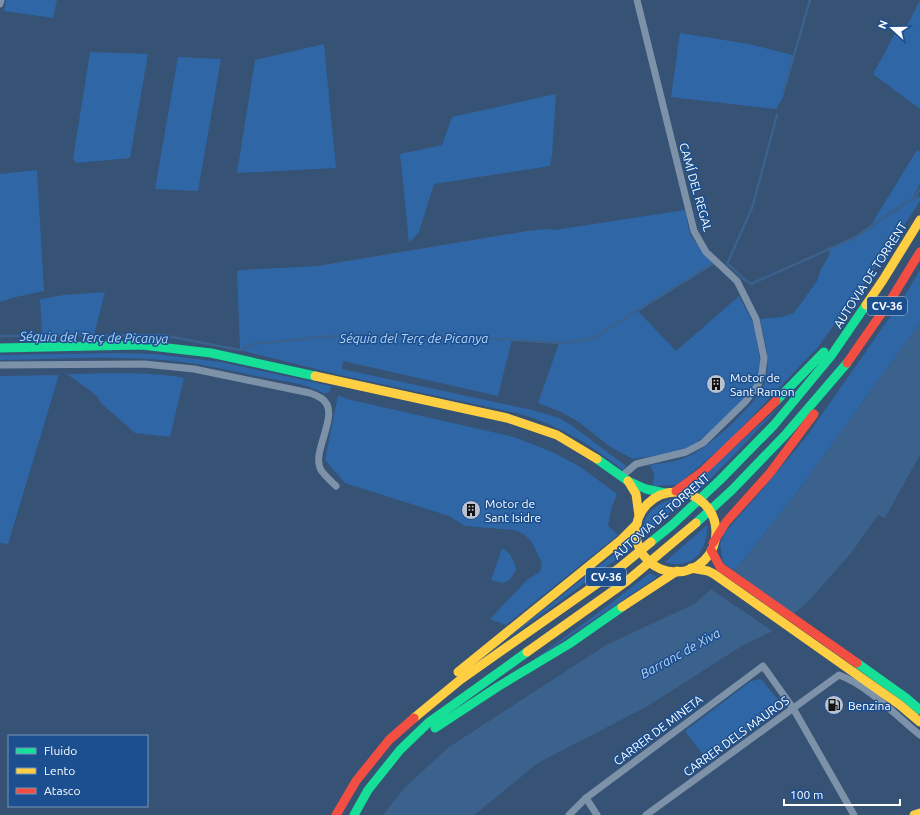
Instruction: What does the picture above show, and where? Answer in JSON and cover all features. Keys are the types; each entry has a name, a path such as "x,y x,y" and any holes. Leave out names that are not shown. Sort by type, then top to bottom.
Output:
{"main road":[{"name":"AUTOVIA DE TORRENT","path":"336,815 356,781 389,740 417,714 460,680 618,569 672,525 720,480 774,425 831,356 883,280 920,220"},
{"name":"CV-36","path":"354,815 368,790 400,750 428,723 627,581 682,536 732,490 786,434 851,358 890,301 920,252"},
{"path":"681,492 687,484 757,422 857,317"},
{"path":"0,348 142,345 211,353 507,418 557,435 595,457 625,479 646,489 666,494"},
{"path":"625,479 636,494 638,520 636,535 640,548 647,560 665,570 677,571 691,568 699,563 712,547 726,522 755,491 783,456 841,377 851,358"},
{"path":"333,815 350,777 384,736 412,710 620,540 638,520 650,502 659,495 681,492 698,499 706,506 712,516 715,527 712,547 717,570"},
{"path":"691,568 708,571 717,570 806,633 920,722"},
{"path":"357,815 405,754 427,734 499,686 569,644 657,583 677,571"},
{"path":"806,633 906,698 920,710"},
{"path":"914,815 920,813"}],"street":[{"path":"0,4 1,0"},
{"name":"CAMÍ DEL REGAL","path":"625,479 636,464 686,452 702,443 712,435 746,401 758,385 762,374 764,358 756,319 736,281 706,252 694,231 636,0"},
{"path":"0,365 144,364 194,369 310,393 322,398 326,403 329,413 318,459 320,469 336,486"},
{"name":"CARRER DE MINETA","path":"569,815 586,798 763,666 793,708"},
{"name":"CARRER DELS MAUROS","path":"646,815 839,675 847,677 884,704 920,735"},
{"path":"793,708 854,815"},
{"path":"586,798 596,815"}],"shaded area":[{"path":"6,0 57,0 53,18 4,11"},
{"path":"920,0 920,109 873,74 898,28 904,32"},
{"path":"680,33 749,44 793,55 783,97 776,109 671,97"},
{"path":"324,44 336,168 237,173 255,60"},
{"path":"90,52 148,54 130,158 76,163 73,159"},
{"path":"178,57 221,59 198,191 155,189"},
{"path":"556,94 550,166 434,184 419,232 409,243 400,154 442,145 452,117"},
{"path":"917,150 920,152 920,183 914,196 871,225"},
{"path":"37,170 44,291 0,302 0,174"},
{"path":"917,197 920,197 920,201 883,257 818,347 726,444 677,485 653,486 654,474 650,465 680,460 697,452 718,436 740,416 757,396 763,386 767,374 766,351 760,319 782,317 794,313 817,281 821,269 830,254 829,250 856,238"},
{"path":"685,210 690,234 705,255 714,263 638,311 676,351 739,296 754,324 761,368 758,380 752,390 725,419 703,438 687,449 633,459 609,446 579,422 561,412 538,403 559,343 512,340 498,396 343,361 342,369 532,410 559,418 571,425 626,466 623,470 575,437 536,419 521,414 340,375 240,350 237,271 317,266 527,231 546,229 555,230"},
{"path":"920,270 920,323 804,483 742,562 733,570 723,563 720,544 725,532 806,437 904,297"},
{"path":"105,292 94,335 42,335 40,299 64,295"},
{"path":"116,353 155,354 221,362 331,386 330,391 325,394 310,387 294,383 196,364 152,359 87,358 0,360 0,355"},
{"path":"67,374 155,374 184,378 170,437 135,433 102,404 96,395"},
{"path":"59,375 8,544 0,543 0,376"},
{"path":"338,395 347,399 514,437 552,452 579,466 617,494 611,509 608,526 618,535 506,625 490,619 528,579 540,572 542,563 531,541 524,534 514,530 465,526 449,516 345,483 325,460"},
{"path":"782,404 699,490 692,486"},
{"path":"670,500 683,501 643,535 646,517 654,508"},
{"path":"707,525 705,543 697,556 684,564 665,562"},
{"path":"628,543 630,549 505,640"},
{"path":"502,548 512,557 516,570 508,581 500,583 491,580"},
{"path":"650,573 657,577 521,669 606,607"},
{"path":"761,679 779,701 776,710 707,760 685,731 751,681"}],"water":[{"name":"Barranc de Xiva","path":"920,323 920,455 885,518 878,515 852,552 807,603 771,632 742,646 646,707 538,763 474,815 383,815 405,787 449,747 606,645 694,604 742,562 804,483"}],"pier":[{"path":"731,569 795,615 774,632 709,588"}],"waterway":[{"path":"784,90 810,0"},
{"name":"Séquia del Terç de Picanya","path":"777,115 752,208 727,264 751,284 854,238 916,196 920,189"},
{"name":"Séquia del Terç de Picanya","path":"0,336 162,335 240,350 253,344 320,337 367,335 469,337 559,343 580,341 595,337 714,263"}],"traffic: fast":[{"path":"651,542 672,525 720,480 774,425 831,356 866,305"},
{"path":"0,348 142,345 211,353 315,376"},
{"path":"776,401 824,352"},
{"path":"696,523 732,490 786,434 847,363"},
{"path":"597,459 628,481 646,489 665,493"},
{"path":"435,728 499,686 569,644 622,607"},
{"path":"354,815 368,790 400,750 428,723 527,652"},
{"path":"857,663 906,698 920,710"}],"traffic: slow":[{"path":"866,305 920,220"},
{"path":"315,376 507,418 557,435 597,459"},
{"path":"628,481 636,494 639,516"},
{"path":"676,492 691,495 704,504 713,517 716,532 713,547 704,560 691,569 676,572 661,569 648,560 639,547 636,532 639,517 648,504 661,495 676,492"},
{"path":"527,652 627,581 696,523"},
{"path":"458,672 621,540 637,524"},
{"path":"414,718 460,680 618,569 651,542"},
{"path":"691,568 708,571 714,574 900,705 920,722"},
{"path":"622,607 677,571"},
{"path":"914,815 920,813"}],"traffic: jam":[{"path":"847,363 890,301 920,252"},
{"path":"676,491 702,472 776,401"},
{"path":"713,543 726,522 770,473 814,414"},
{"path":"711,550 720,567 857,663"},
{"path":"336,815 356,781 389,740 414,718"}],"place":[{"name":"Motor de Sant Ramon","path":"716,384"},
{"name":"Motor de Sant Isidre","path":"471,510"},
{"name":"Benzina","path":"834,705"}]}
